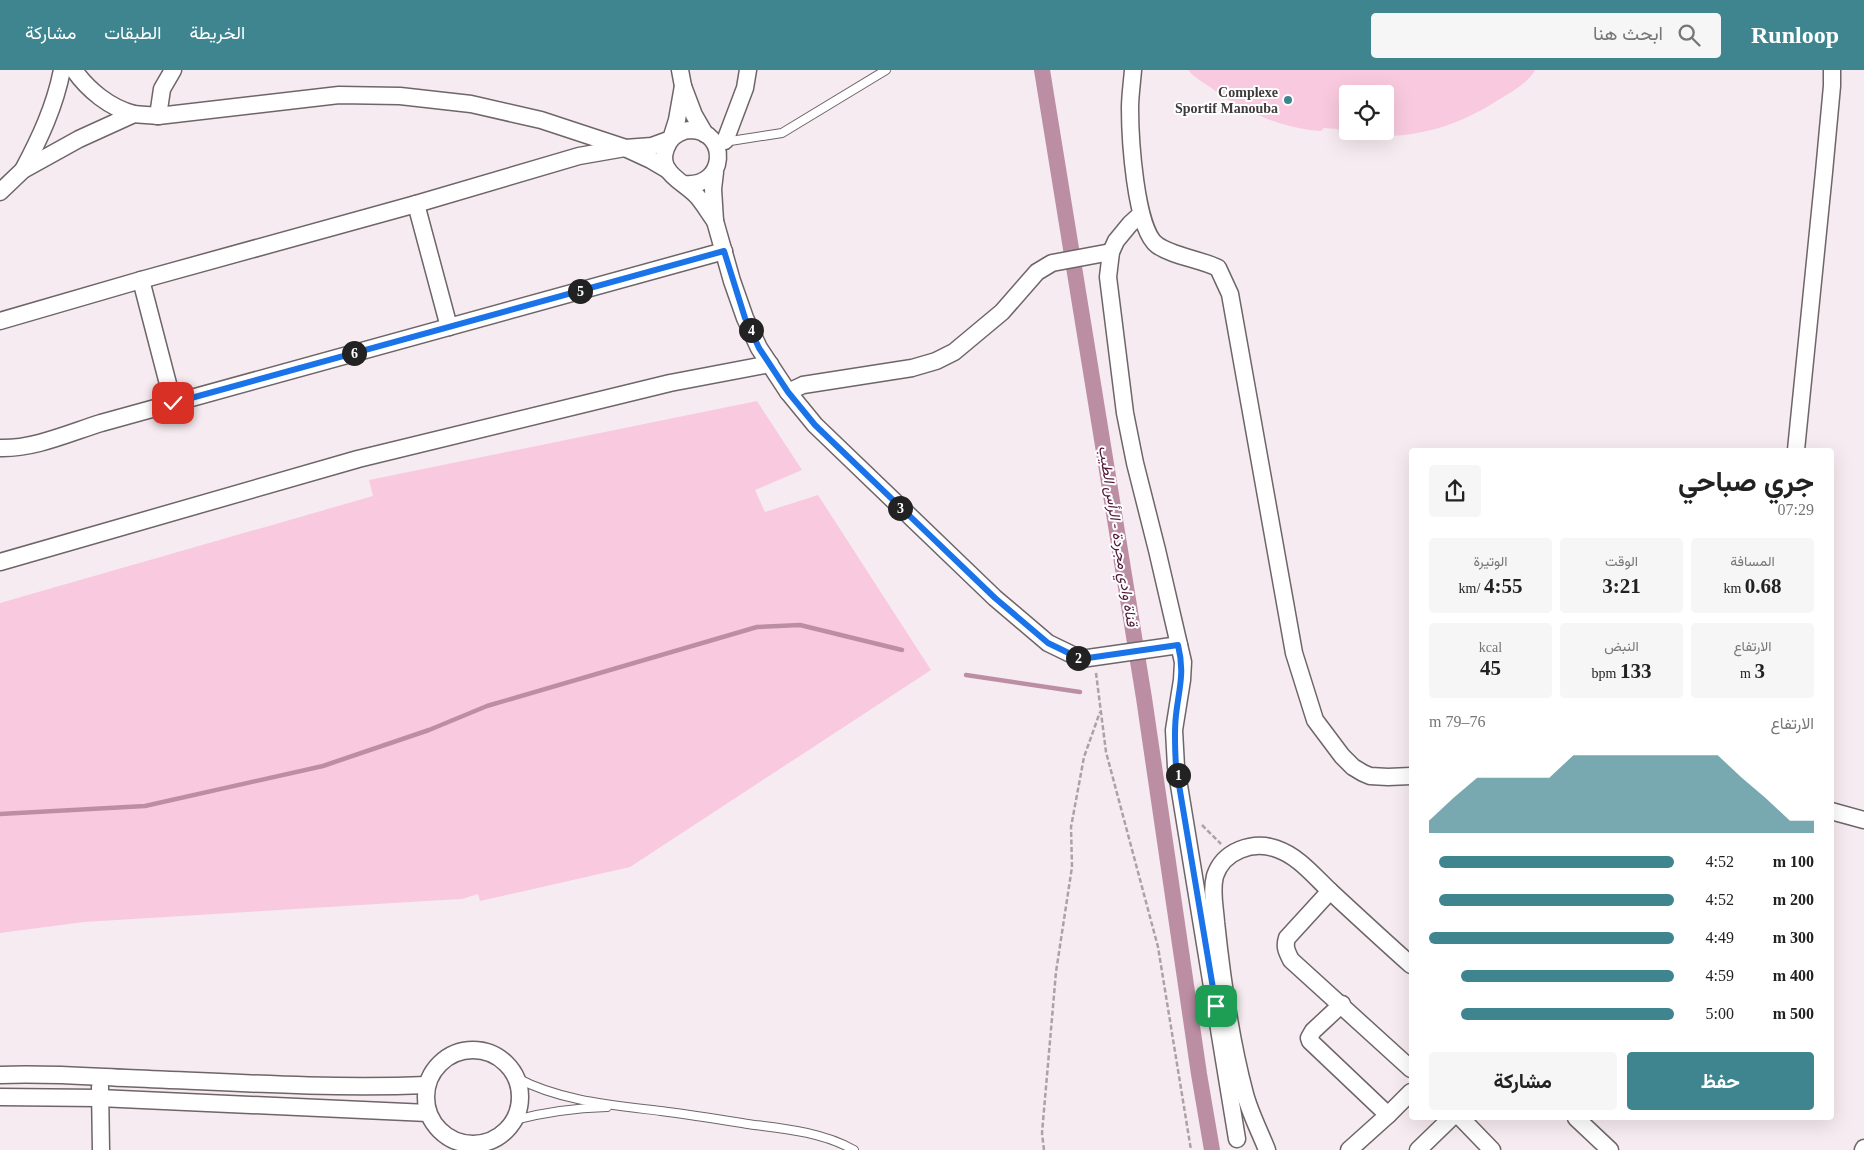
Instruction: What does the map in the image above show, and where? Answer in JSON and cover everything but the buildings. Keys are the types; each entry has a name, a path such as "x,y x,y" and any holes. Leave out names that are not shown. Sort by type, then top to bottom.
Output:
{"street":[{"path":"23,170 51,112 62,70"},
{"path":"74,70 90,90 110,104 134,114 158,116 339,95 400,96 471,104 542,120 625,148 651,160 668,170 676,180 684,184 697,196 715,221"},
{"path":"158,116 162,90 173,70"},
{"path":"680,70 683,86 694,115 715,140 719,156 714,172 715,221 745,318 759,348 788,392 815,425 995,598 1048,643 1081,659 1172,646"},
{"path":"715,140 745,88 748,70"},
{"path":"1133,70 1130,106 1132,154 1142,214 1150,235 1156,244 1218,268 1230,294 1294,653 1315,720 1342,756 1353,767 1363,773 1370,776 1409,776"},
{"path":"1796,448 1831,105 1832,70"},
{"path":"668,170 664,157 677,120 683,86"},
{"path":"2,187 23,170 79,139 134,114"},
{"path":"0,321 579,156 625,148 652,146 671,139 678,133 687,130 696,130 715,140"},
{"path":"684,184 693,185 701,183 714,172"},
{"path":"416,204 449,327"},
{"path":"788,392 803,385 912,368 936,362 954,352 1002,312 1037,272 1052,263 1104,253 1122,232 1142,214"},
{"path":"0,448 30,445 173,403 724,251"},
{"path":"1104,253 1125,413 1135,463 1157,550 1172,646 1182,662 1182,680 1176,712 1174,749 1237,1139"},
{"path":"141,280 173,403"},
{"path":"0,562 358,459 670,383 770,364"},
{"path":"1834,812 1864,820"},
{"path":"1268,1150 1245,1095 1231,1030 1218,943 1213,892 1215,878 1222,863 1230,854 1248,846 1261,845 1278,849 1301,863 1409,963"},
{"path":"1330,891 1290,934 1285,944 1286,951 1292,960 1409,1067"},
{"path":"1342,1004 1313,1031 1309,1038 1310,1041 1388,1115"},
{"path":"466,1050 485,1051 498,1056 510,1067 516,1078 521,1100 515,1120 500,1144 487,1142 462,1147 437,1128 428,1113 427,1085 436,1067 448,1056 466,1050"},
{"path":"0,1075 282,1084 427,1085"},
{"path":"100,1077 101,1150"},
{"path":"1349,1150 1409,1094"},
{"path":"0,1097 99,1098 428,1113"},
{"path":"1418,1150 1449,1120"},
{"path":"1463,1120 1492,1150"},
{"path":"1578,1120 1610,1150"}],"lane":[{"path":"715,140 782,133 886,70"},
{"path":"516,1078 564,1097 789,1129 818,1136 854,1150"},
{"path":"515,1120 579,1108 618,1106"}],"path":[{"path":"1094,657 1106,752 1158,947 1191,1150"},
{"path":"1044,1150 1042,1133 1056,972 1072,867 1071,827 1084,757 1101,710"},
{"path":"1183,805 1230,854"}],"shaded area":[{"name":"Complexe Sportif Manouba","path":"1188,70 1535,70 1529,79 1515,90 1461,120 1423,132 1394,136 1394,85 1339,85 1339,132 1338,129 1324,128 1321,131 1306,129 1262,117 1235,104"},
{"path":"757,401 802,470 755,490 765,512 818,495 931,670 630,867 480,901 478,894 462,899 84,922 0,933 0,603 373,496 369,480"}],"waterway":[{"name":"قناة وادي مجردة - الرأس الطيب","path":"1042,70 1144,698 1199,1074 1212,1150"},
{"path":"0,814 145,806 323,766 429,730 487,706 757,627 800,625 902,650"},
{"path":"966,675 1080,692"}],"place":[{"name":"Complexe Sportif Manouba","path":"1288,100"}],"route":[{"path":"173,403 724,251 745,318 759,348 788,392 815,425 995,598 1048,643 1081,659 1178,645 1182,662 1182,680 1176,712 1174,749 1216,1006"}]}
